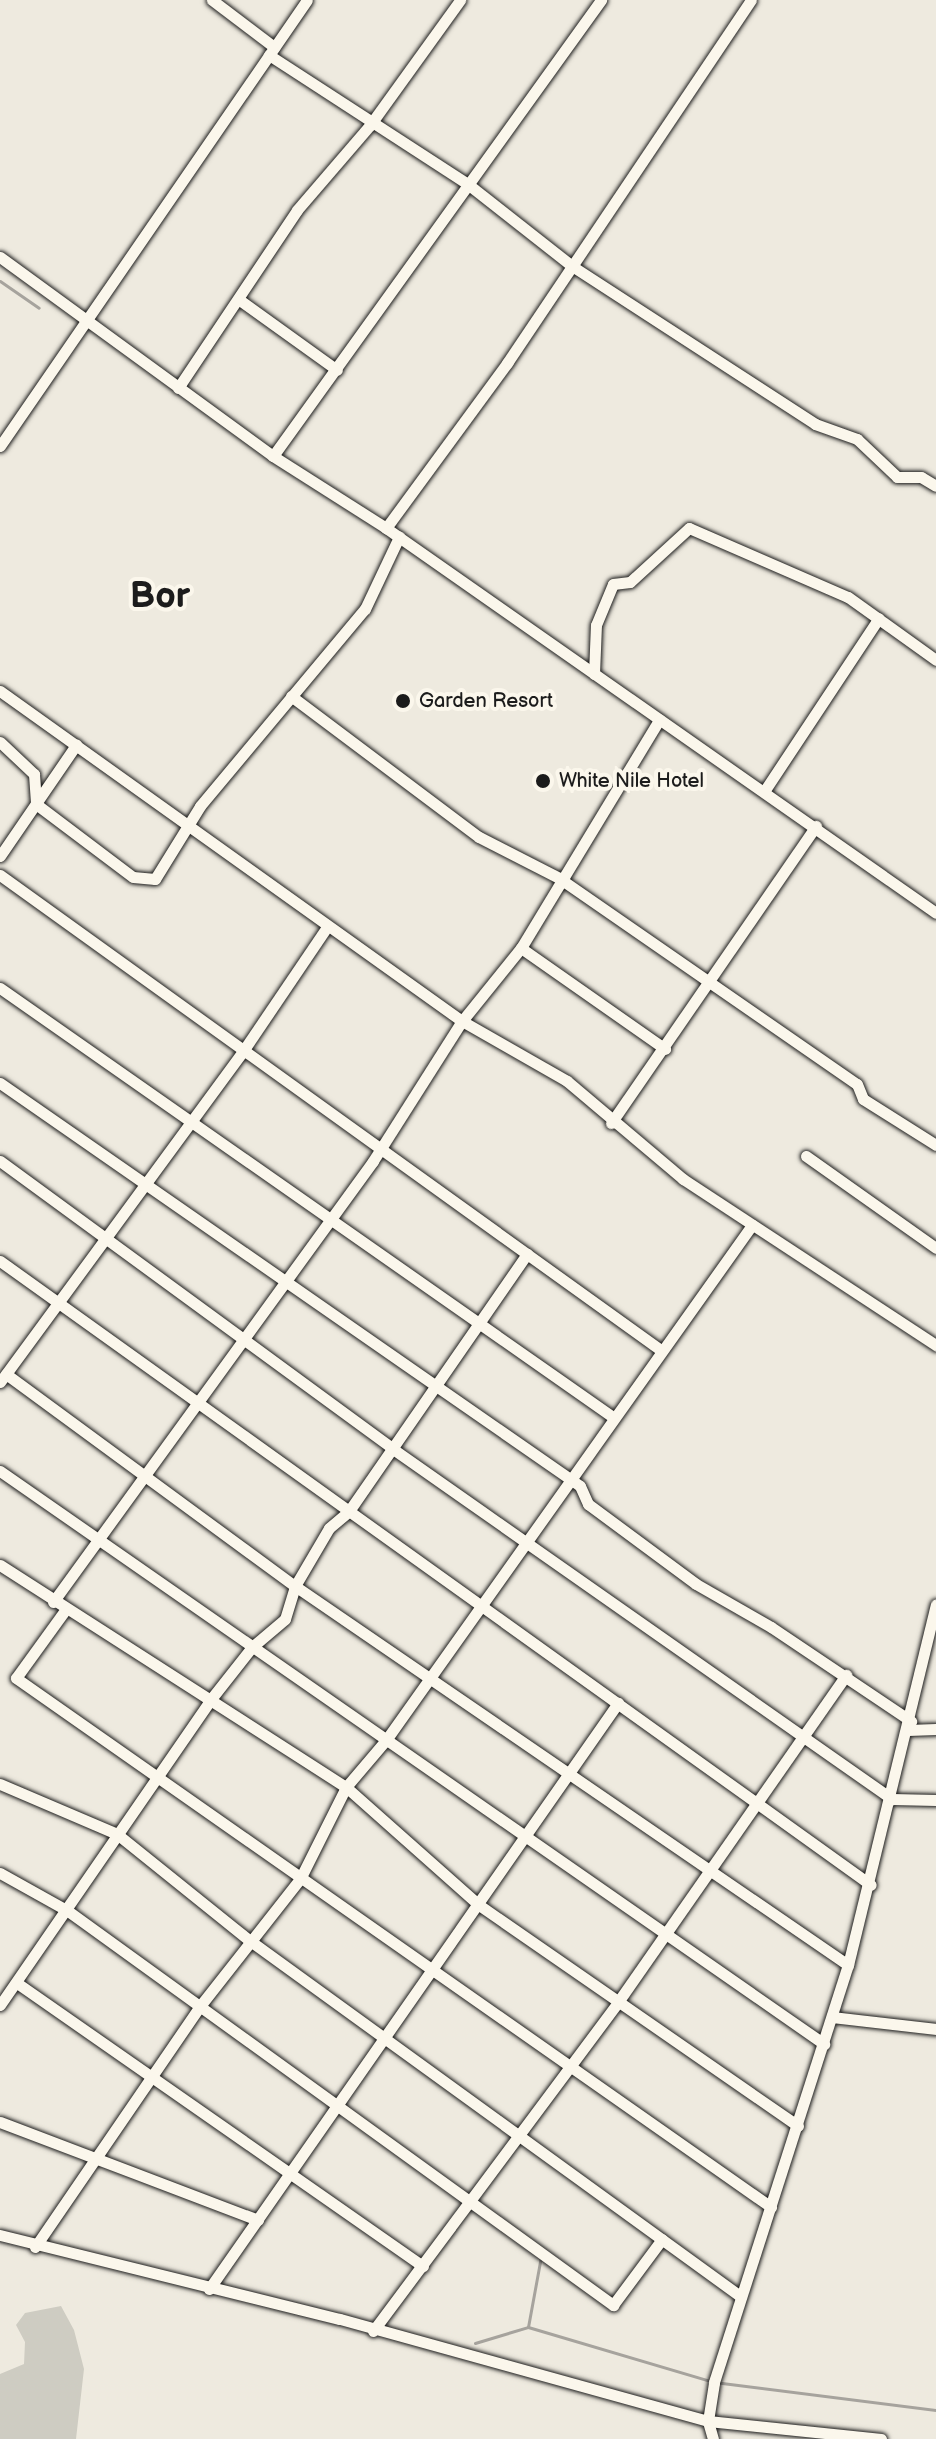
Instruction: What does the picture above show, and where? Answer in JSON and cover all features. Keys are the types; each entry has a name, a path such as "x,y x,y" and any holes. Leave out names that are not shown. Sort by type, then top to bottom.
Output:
{"street":[{"path":"212,0 271,51 370,125 469,185 572,266 815,424 857,439 897,477 921,477 936,486"},
{"path":"0,446 90,322 307,0"},
{"path":"178,388 241,301 297,210 370,125 460,0"},
{"path":"273,456 601,0"},
{"path":"386,528 572,266 751,0"},
{"path":"0,257 273,456 386,528 659,720 765,790 936,913"},
{"path":"241,301 337,370"},
{"path":"594,674 596,625 613,584 630,582 689,528 848,597 936,660"},
{"path":"0,742 34,774 36,804 99,855 145,882 163,870 188,823 365,609 399,537"},
{"path":"765,790 879,618"},
{"path":"0,691 462,1021 550,1069 611,1123 752,1225 936,1345"},
{"path":"291,696 479,837 559,878 857,1084 863,1099 936,1145"},
{"path":"53,1602 143,1472 381,1149 462,1021 521,948 559,878 659,720"},
{"path":"0,856 76,745"},
{"path":"611,1123 665,1049 816,826"},
{"path":"0,875 662,1351"},
{"path":"327,927 243,1051 3,1378 143,1472 295,1586 848,1965"},
{"path":"521,948 665,1049"},
{"path":"0,988 613,1417"},
{"path":"0,1083 569,1478 580,1486 588,1504 696,1584 846,1675 910,1725 936,1729"},
{"path":"806,1156 936,1248"},
{"path":"0,1161 524,1543 892,1799 936,1800"},
{"path":"35,2247 200,2006 300,1879 346,1787 386,1740 569,1478 752,1225"},
{"path":"0,2005 68,1911 117,1834 159,1780 211,1699 252,1647 285,1619 295,1586 329,1528 349,1511 527,1254"},
{"path":"0,1261 871,1885"},
{"path":"0,1471 824,2044"},
{"path":"0,1565 53,1602 346,1787 479,1905 798,2126"},
{"path":"66,1609 16,1678 771,2207"},
{"path":"713,2439 708,2421 714,2382 824,2044 871,1885 935,1611"},
{"path":"373,2331 618,2002 759,1804 846,1675"},
{"path":"209,2289 618,1703"},
{"path":"0,1784 117,1834 249,1940 740,2296"},
{"path":"0,1873 68,1911 340,2103 613,2305 662,2239"},
{"path":"17,1983 423,2266"},
{"path":"832,2017 936,2029"},
{"path":"0,2122 258,2220"},
{"path":"0,2235 35,2247 373,2331 708,2421 881,2439"}],"shaded area":[{"path":"61,2306 74,2330 84,2369 76,2439 0,2439 0,2374 24,2364 25,2342 16,2325 25,2313"}],"waterway":[{"path":"0,281 39,308"},
{"path":"528,2327 541,2256"},
{"path":"475,2343 528,2327 714,2382 936,2410"}],"place":[{"name":"Garden Resort","path":"403,701"},
{"name":"White Nile Hotel","path":"543,781"}],"district":[{"name":"Bor","path":"160,597"}]}
